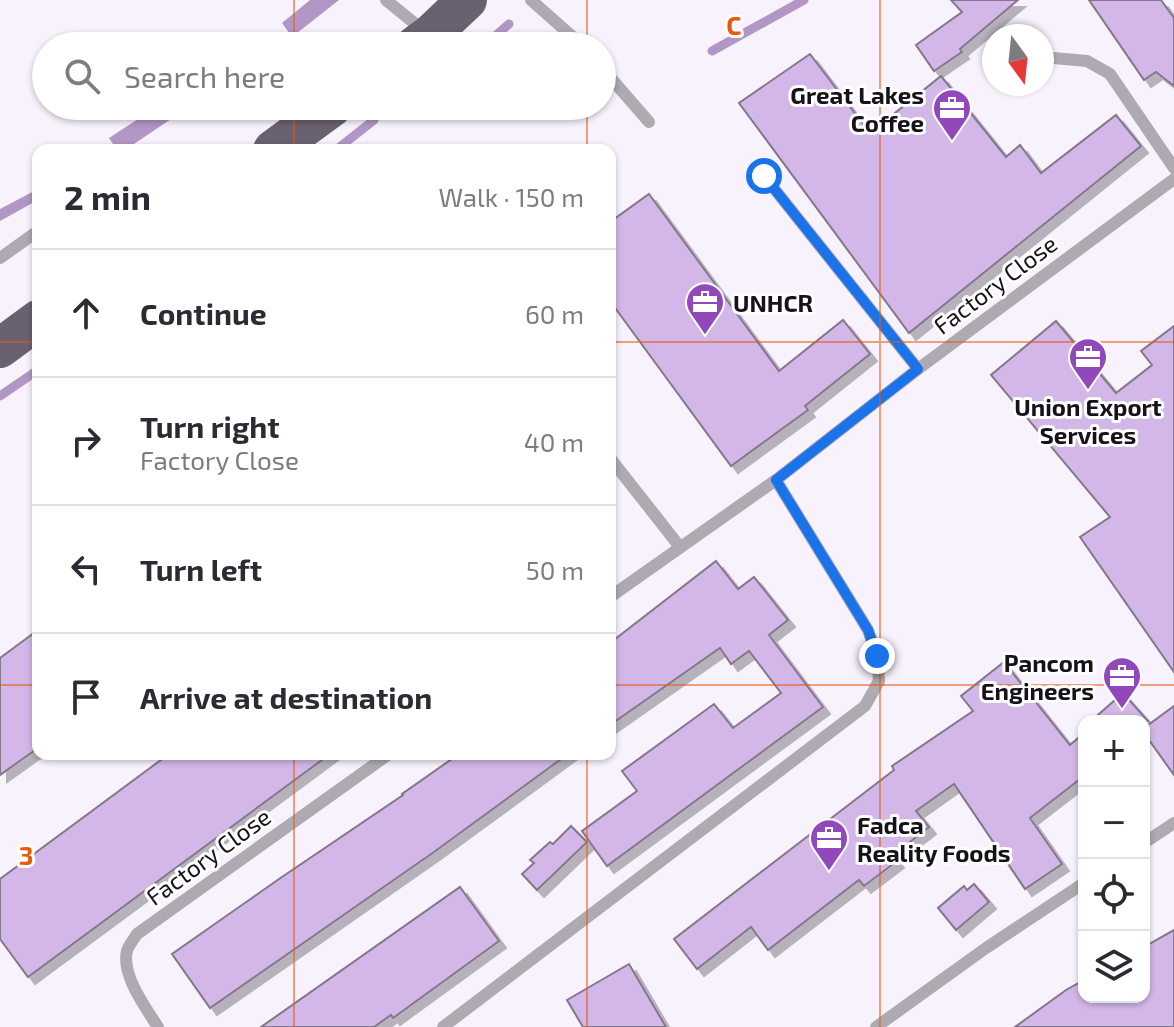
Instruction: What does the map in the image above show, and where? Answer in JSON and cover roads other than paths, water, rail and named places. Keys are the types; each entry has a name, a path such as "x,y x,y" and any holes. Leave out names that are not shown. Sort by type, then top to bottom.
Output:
{"highway":[{"path":"432,32 467,0"},
{"path":"281,144 314,120"},
{"path":"0,348 32,324"}],"lane":[{"path":"386,0 414,32"},
{"path":"531,0 567,32"},
{"path":"1054,58 1087,61 1110,74 1174,168"},
{"path":"616,84 649,122"},
{"path":"764,176 918,369"},
{"name":"Factory Close","path":"616,593 776,480 918,369 1174,179"},
{"path":"0,258 32,235"},
{"path":"616,466 680,547"},
{"path":"443,1027 865,706 879,681 877,656 868,630 776,480"},
{"name":"Factory Close","path":"158,1027 133,987 127,965 127,951 137,934 381,760"},
{"path":"1150,839 1174,823"},
{"path":"876,1027 1078,887"}],"waterway":[{"path":"712,51 804,0"},
{"path":"500,32 509,24"},
{"path":"344,144 374,120"},
{"path":"0,396 32,374"}],"place":[{"name":"Great Lakes Coffee","path":"952,142"},
{"name":"UNHCR","path":"705,336"},
{"name":"Union Export Services","path":"1088,391"},
{"name":"Pancom Engineers","path":"1122,710"},
{"name":"Fadca Reality Foods","path":"829,872"}]}
